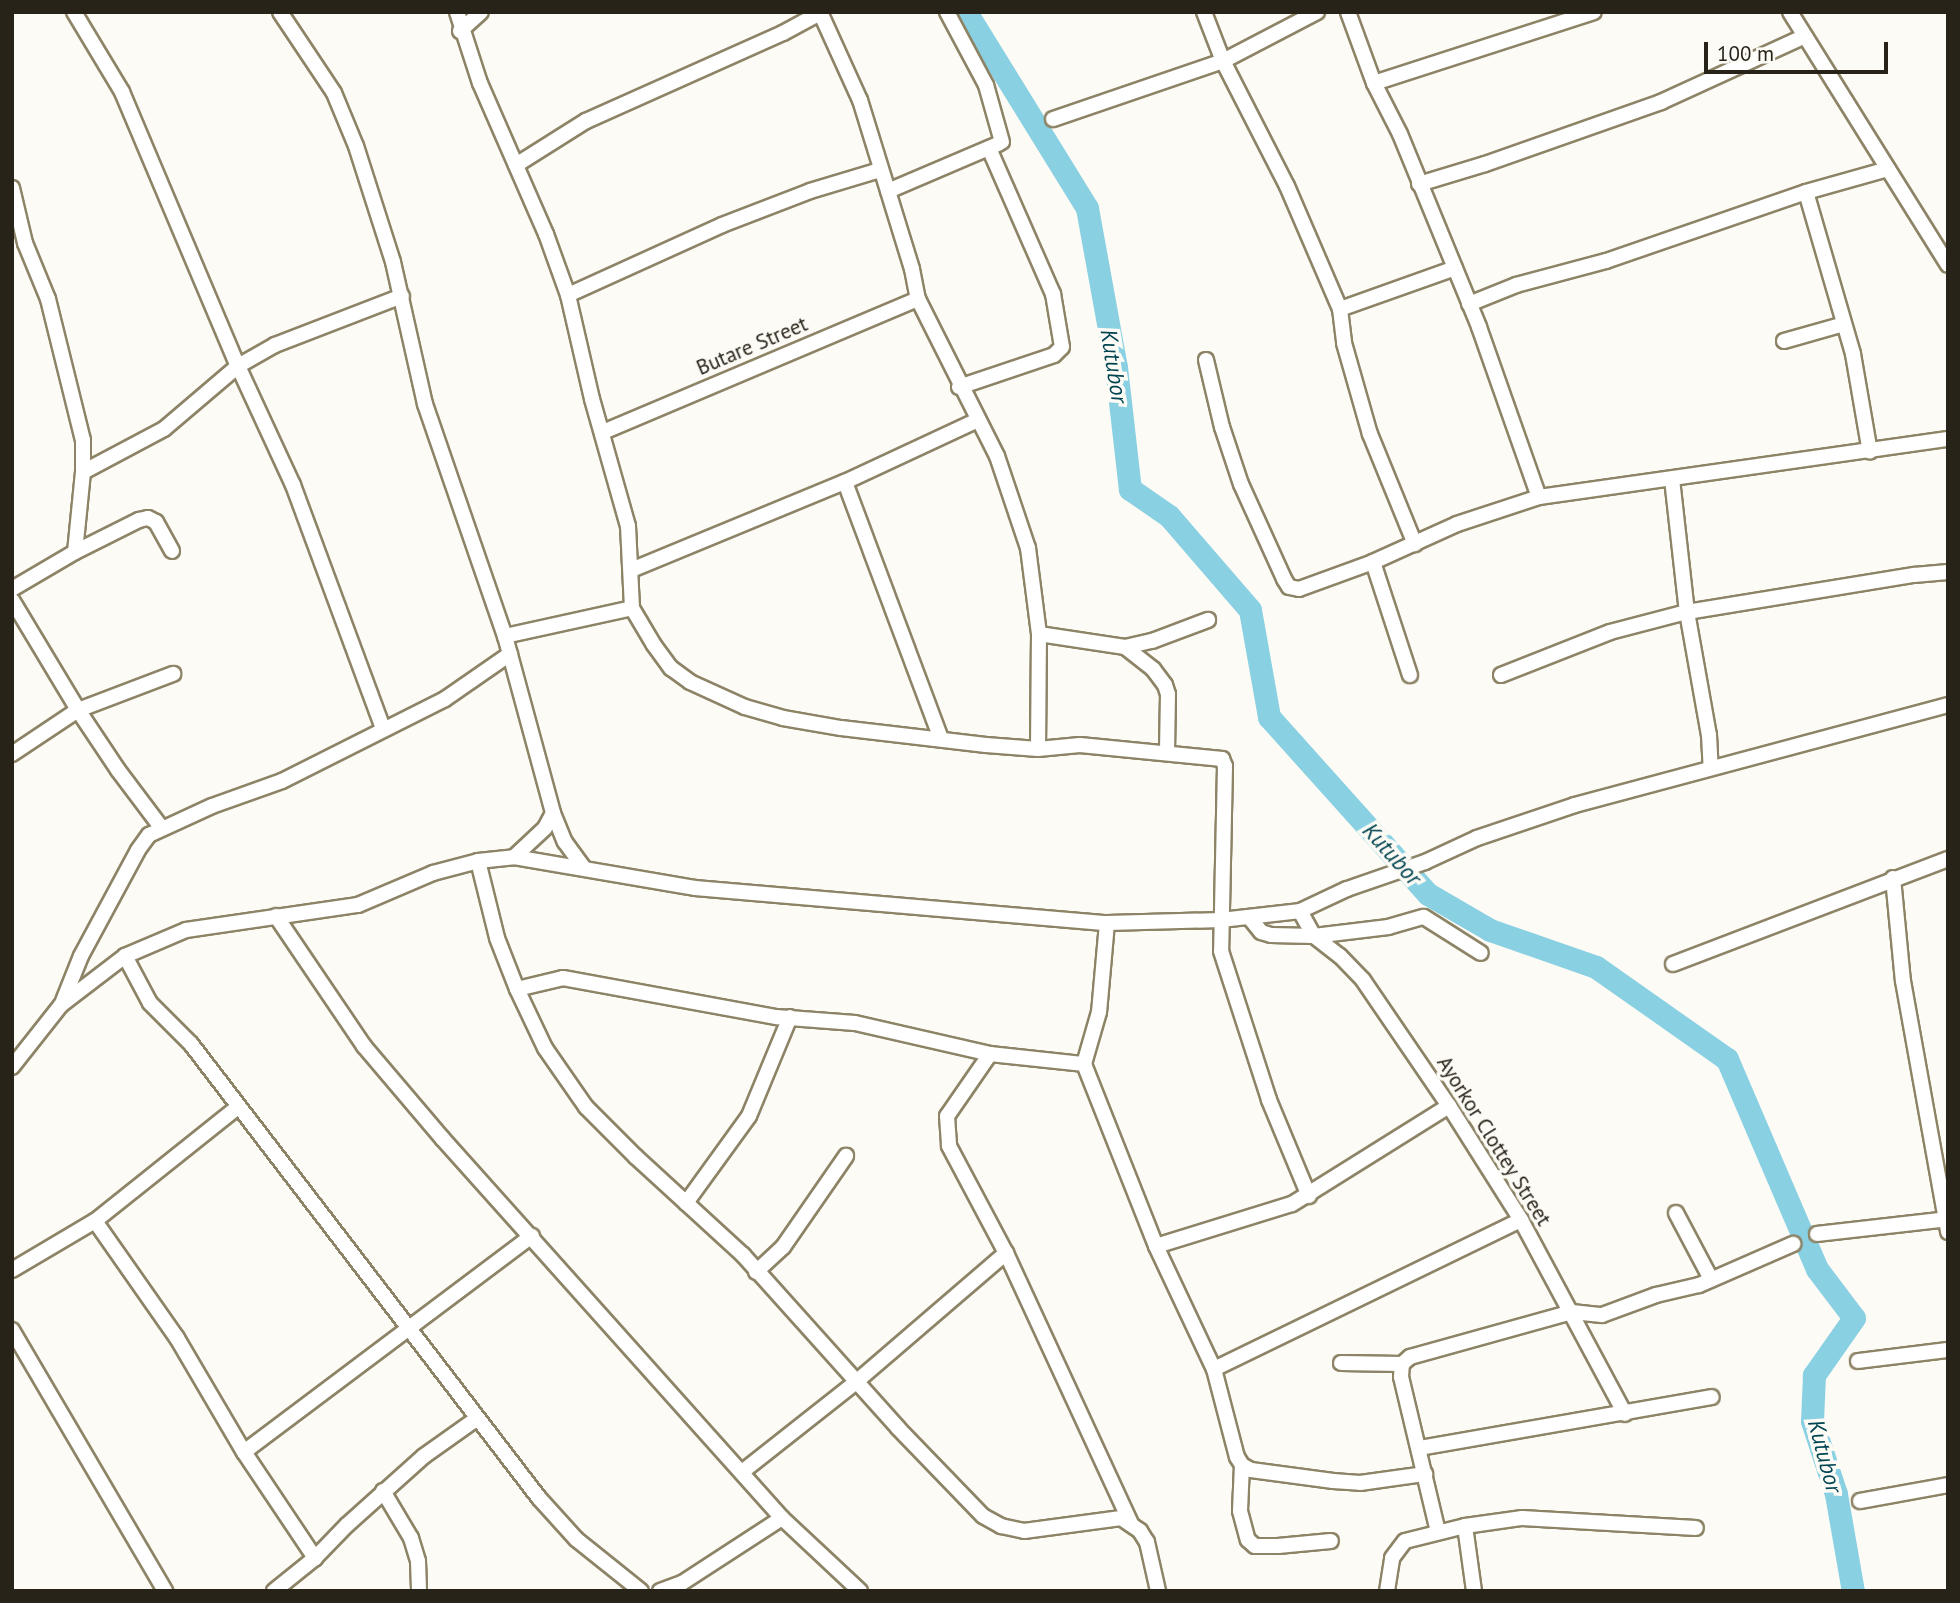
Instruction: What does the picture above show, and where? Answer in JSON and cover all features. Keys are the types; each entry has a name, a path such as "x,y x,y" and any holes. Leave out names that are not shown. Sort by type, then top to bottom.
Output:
{"street":[{"path":"74,12 122,92 238,366 293,485 383,728"},
{"path":"280,12 334,93 379,211 402,296 425,404 505,636 553,813 565,842 584,868"},
{"path":"457,12 460,31 568,295 628,526 632,608 671,668 690,682 745,707 841,729 1038,749 1080,745 1214,756 1222,759 1225,766 1221,951 1269,1100 1309,1196"},
{"path":"460,31 481,12"},
{"path":"516,165 586,121 783,33 820,12 860,100 912,269 918,299 959,387 997,456 1028,548 1040,634 1038,749"},
{"path":"947,12 986,85 1000,143 1054,293 1062,347 1054,355 959,387"},
{"path":"1204,12 1223,61 1287,186 1340,309 1344,343 1370,433 1415,544"},
{"path":"1053,119 1223,61 1317,12"},
{"path":"1348,12 1374,83 1399,134 1455,268 1539,497"},
{"path":"1374,83 1594,12"},
{"path":"1790,12 1803,37 1948,265"},
{"path":"1419,184 1661,102 1803,37"},
{"path":"888,191 1000,143"},
{"path":"1469,304 1516,285 1645,248 1806,192 1888,169"},
{"path":"568,295 722,225 810,191 880,170"},
{"path":"12,188 19,244 48,299 83,440 83,472 75,552"},
{"path":"1806,192 1853,354 1870,452"},
{"path":"1340,309 1455,268"},
{"path":"83,472 164,429 238,366 323,324 402,296"},
{"name":"Butare Street","path":"603,432 918,299"},
{"path":"1784,341 1844,324"},
{"path":"1206,360 1222,427 1241,484 1289,587 1299,589 1373,562 1457,524 1539,497 1948,439"},
{"path":"631,570 845,482 978,420"},
{"path":"1672,479 1687,612 1709,735 1711,768"},
{"path":"845,482 941,738"},
{"path":"12,589 75,552 148,518 156,522 172,551"},
{"path":"1373,562 1410,675"},
{"path":"1501,675 1610,632 1687,612 1914,575 1948,572"},
{"path":"12,600 118,771 161,827"},
{"path":"505,636 632,608"},
{"path":"1040,634 1125,647 1152,641 1208,620"},
{"path":"1125,647 1153,669 1165,685 1168,694 1167,752"},
{"path":"61,1005 80,956 138,850 161,827 282,781 464,689 510,654"},
{"path":"12,754 78,710 173,674"},
{"path":"12,1067 61,1005 91,979 125,956 186,930 358,905 433,873 478,862 514,857 695,888 1107,923 1249,917 1300,911 1348,889 1425,862 1476,838 1550,813 1948,705"},
{"path":"514,857 545,828 553,813"},
{"path":"1673,964 1948,859"},
{"path":"478,862 497,938 517,989 545,1048 586,1107 743,1255 959,1494 983,1516 1001,1527 1024,1531 1121,1518 1131,1524"},
{"path":"1817,1234 1947,1223 1903,981 1893,878"},
{"name":"Ayorkor Clottey Street","path":"1300,911 1314,936 1340,956 1363,980 1449,1106 1521,1220 1625,1414"},
{"path":"276,916 364,1046 782,1518 860,1591"},
{"path":"1249,917 1261,932 1271,935 1314,936 1388,927 1424,917 1481,953"},
{"path":"1107,923 1099,1012 1084,1064 1156,1246 1214,1369 1242,1465 1240,1511 1248,1540 1255,1546 1331,1541"},
{"path":"125,956 150,1003 191,1044 539,1499 576,1539 641,1591"},
{"path":"517,989 563,978 790,1017 855,1023 990,1054 1084,1064"},
{"path":"686,1203 749,1116 790,1017"},
{"path":"990,1054 947,1116 947,1131 954,1159 1006,1253 1131,1524 1147,1542 1158,1591"},
{"path":"1156,1246 1272,1212 1309,1196 1449,1106"},
{"path":"12,1270 95,1221 239,1107"},
{"path":"756,1272 783,1247 846,1156"},
{"path":"1676,1213 1711,1279"},
{"path":"1214,1369 1521,1220"},
{"path":"95,1221 177,1338 244,1452 315,1558"},
{"path":"244,1452 532,1236"},
{"path":"1341,1363 1402,1364 1410,1357 1572,1312 1602,1315 1711,1279 1793,1244"},
{"path":"742,1472 856,1382 1006,1253"},
{"path":"12,1330 165,1591"},
{"path":"1858,1361 1948,1350"},
{"path":"1402,1364 1401,1377 1438,1532"},
{"path":"1420,1448 1712,1397"},
{"path":"274,1591 315,1558 383,1491 424,1456 476,1419"},
{"path":"1242,1465 1251,1470 1360,1483 1425,1474"},
{"path":"1860,1501 1948,1485"},
{"path":"383,1491 411,1538 418,1561 419,1591"},
{"path":"1387,1591 1396,1549 1405,1541 1438,1532 1522,1517 1696,1528"},
{"path":"660,1591 682,1584 782,1518"},
{"path":"1465,1527 1474,1591"}],"waterway":[{"name":"Kutubor","path":"966,12 1087,208 1116,367 1130,489 1169,516 1250,610 1269,717 1428,894 1490,930 1596,967 1727,1059 1817,1269 1854,1318 1814,1375 1812,1421 1836,1494 1853,1591"}]}
